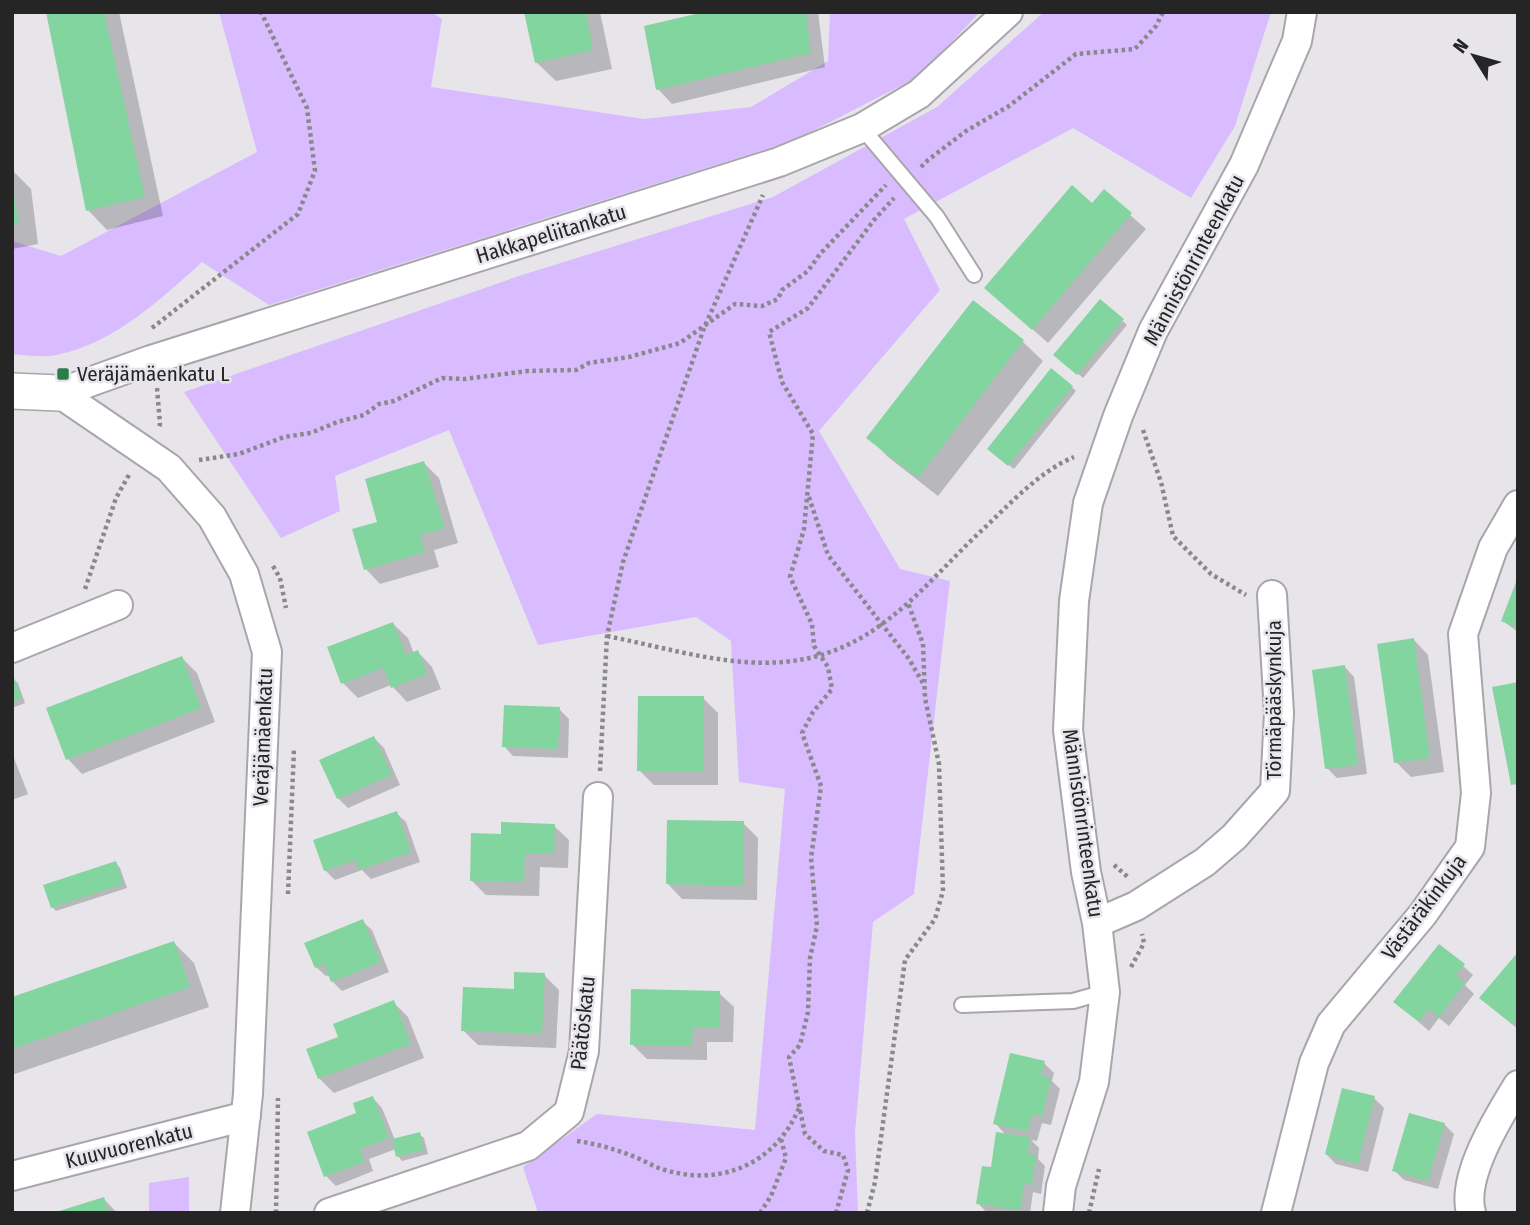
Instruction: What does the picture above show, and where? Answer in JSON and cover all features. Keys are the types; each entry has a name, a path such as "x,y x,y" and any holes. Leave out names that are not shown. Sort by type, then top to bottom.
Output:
{"street":[{"name":"Hakkapeliitankatu","path":"59,393 151,360 779,162 862,128 919,94 1008,12"},
{"name":"Männistönrinteenkatu","path":"1058,1213 1061,1186 1094,1082 1105,992 1068,730 1074,601 1088,503 1103,456 1153,331 1244,165 1297,41 1302,12"},
{"path":"12,390 59,393"},
{"name":"Veräjämäenkatu","path":"59,393 169,468 212,517 244,574 267,652 246,1116 235,1213"},
{"name":"Västäräkinkuja","path":"1276,1213 1314,1063 1331,1024 1423,914 1470,847 1476,793 1463,634 1493,548 1518,505"},
{"name":"Törmäpääskynkuja","path":"1097,923 1136,906 1205,862 1234,837 1275,791 1279,713 1273,603"},
{"path":"12,648 118,605"},
{"name":"Päätöskatu","path":"329,1213 528,1146 569,1112 584,1051 598,797"},
{"path":"1471,1213 1468,1201 1483,1143 1518,1085"},
{"name":"Kuuvuorenkatu","path":"12,1175 246,1116"}],"lane":[{"path":"862,128 937,217 974,275"},
{"path":"962,1005 1073,1001 1105,992"}],"path":[{"path":"71,625 116,498 160,424 156,377 151,360 139,338 298,214 315,171 307,108 261,12"},
{"path":"169,468 239,454 284,437 311,433 364,415 379,404 394,401 442,378 464,379 528,371 576,370 590,363 629,357 680,343 735,304 762,306 778,299 782,290 808,271 820,254 903,177 966,131 1009,106 1076,54 1135,49 1156,26 1163,12"},
{"path":"598,797 607,636 623,562 704,328 779,162"},
{"path":"836,1213 848,1170 846,1163 843,1155 824,1151 805,1134 789,1057 800,1045 808,1012 810,958 817,926 811,858 821,786 802,733 813,712 832,689 828,667 814,646 812,624 790,577 804,529 813,433 782,382 769,332 808,308 903,177"},
{"path":"1137,439 1142,426 1161,482 1174,536 1210,574 1273,603"},
{"path":"607,636 745,664 790,663 821,656 848,646 882,625 1022,493 1063,461 1076,457 1103,456"},
{"path":"808,497 828,555 909,659 924,685"},
{"path":"867,1213 875,1182 905,960 935,919 943,891 939,764 925,698 923,644 908,603"},
{"path":"1111,862 1131,880 1144,943 1131,968"},
{"path":"528,1146 559,1139 601,1145 665,1170 709,1177 748,1166 773,1149 793,1121 799,1107"},
{"path":"760,1213 771,1196 786,1158 781,1138"},
{"path":"1089,1213 1102,1156"}],"shaded area":[{"path":"219,12 431,12 442,19 431,87 644,119 751,107 828,61 830,12 980,12 918,77 795,140 269,305 202,262 135,319 97,341 51,356 12,354 12,241 61,256 257,152"},
{"path":"1044,12 1271,12 1235,126 1191,198 1073,128 904,219 940,290 819,431 900,569 950,581 914,894 873,922 855,1133 858,1213 538,1213 523,1167 597,1114 755,1130 785,789 739,782 731,641 696,617 538,645 449,430 335,476 340,511 281,538 184,392 522,275 773,197 937,107"},
{"path":"189,1177 189,1213 149,1213 149,1183"}],"building":[{"path":"46,12 104,12 145,197 86,211"},
{"path":"524,12 586,12 593,50 535,63"},
{"path":"704,12 806,12 811,53 656,90 644,26"},
{"path":"12,184 19,224 12,226"},
{"path":"1072,185 1092,203 1104,189 1132,213 1032,330 984,288"},
{"path":"1100,299 1124,319 1077,375 1053,355"},
{"path":"973,300 1024,340 918,478 866,438"},
{"path":"1051,368 1073,386 1008,466 987,449"},
{"path":"424,461 445,528 420,535 425,552 364,570 352,529 377,522 365,479"},
{"path":"1518,577 1518,628 1501,621"},
{"path":"393,622 406,655 418,650 427,674 391,688 383,668 341,684 327,647"},
{"path":"1414,638 1430,758 1394,763 1377,644"},
{"path":"182,656 201,708 66,760 46,708"},
{"path":"1345,665 1358,765 1325,769 1312,670"},
{"path":"12,673 22,698 12,702"},
{"path":"1518,682 1518,784 1511,785 1492,687"},
{"path":"638,696 704,696 704,771 637,771"},
{"path":"504,705 560,707 558,749 502,747"},
{"path":"374,736 392,775 337,799 319,760"},
{"path":"397,811 411,852 359,870 356,860 324,871 313,840"},
{"path":"667,820 744,821 743,886 666,884"},
{"path":"501,822 555,824 554,854 525,853 524,882 470,881 471,833 501,834"},
{"path":"116,861 123,884 51,908 43,885"},
{"path":"363,919 381,962 331,982 324,964 315,968 304,943"},
{"path":"174,941 190,987 12,1049 12,997"},
{"path":"1439,944 1465,964 1456,975 1465,983 1439,1017 1429,1009 1419,1022 1393,1002"},
{"path":"1518,952 1518,1017 1512,1024 1479,998"},
{"path":"514,972 545,973 542,1034 461,1031 463,987 514,989"},
{"path":"631,989 720,991 719,1028 693,1027 692,1046 630,1045"},
{"path":"394,1000 411,1044 318,1079 306,1049 338,1037 333,1024"},
{"path":"1010,1053 1045,1061 1041,1075 1051,1078 1042,1117 1032,1114 1028,1132 993,1124"},
{"path":"1342,1088 1375,1096 1358,1164 1325,1154"},
{"path":"373,1096 389,1138 360,1149 364,1162 324,1177 307,1132 356,1113 353,1103"},
{"path":"1409,1113 1445,1123 1428,1181 1392,1171"},
{"path":"420,1132 424,1150 396,1157 392,1139"},
{"path":"996,1132 1030,1137 1028,1154 1036,1155 1032,1185 1024,1184 1020,1210 976,1204 982,1166 991,1167"},
{"path":"104,1197 109,1213 56,1212"}],"place":[{"name":"Veräjämäenkatu L","path":"63,374"}]}
